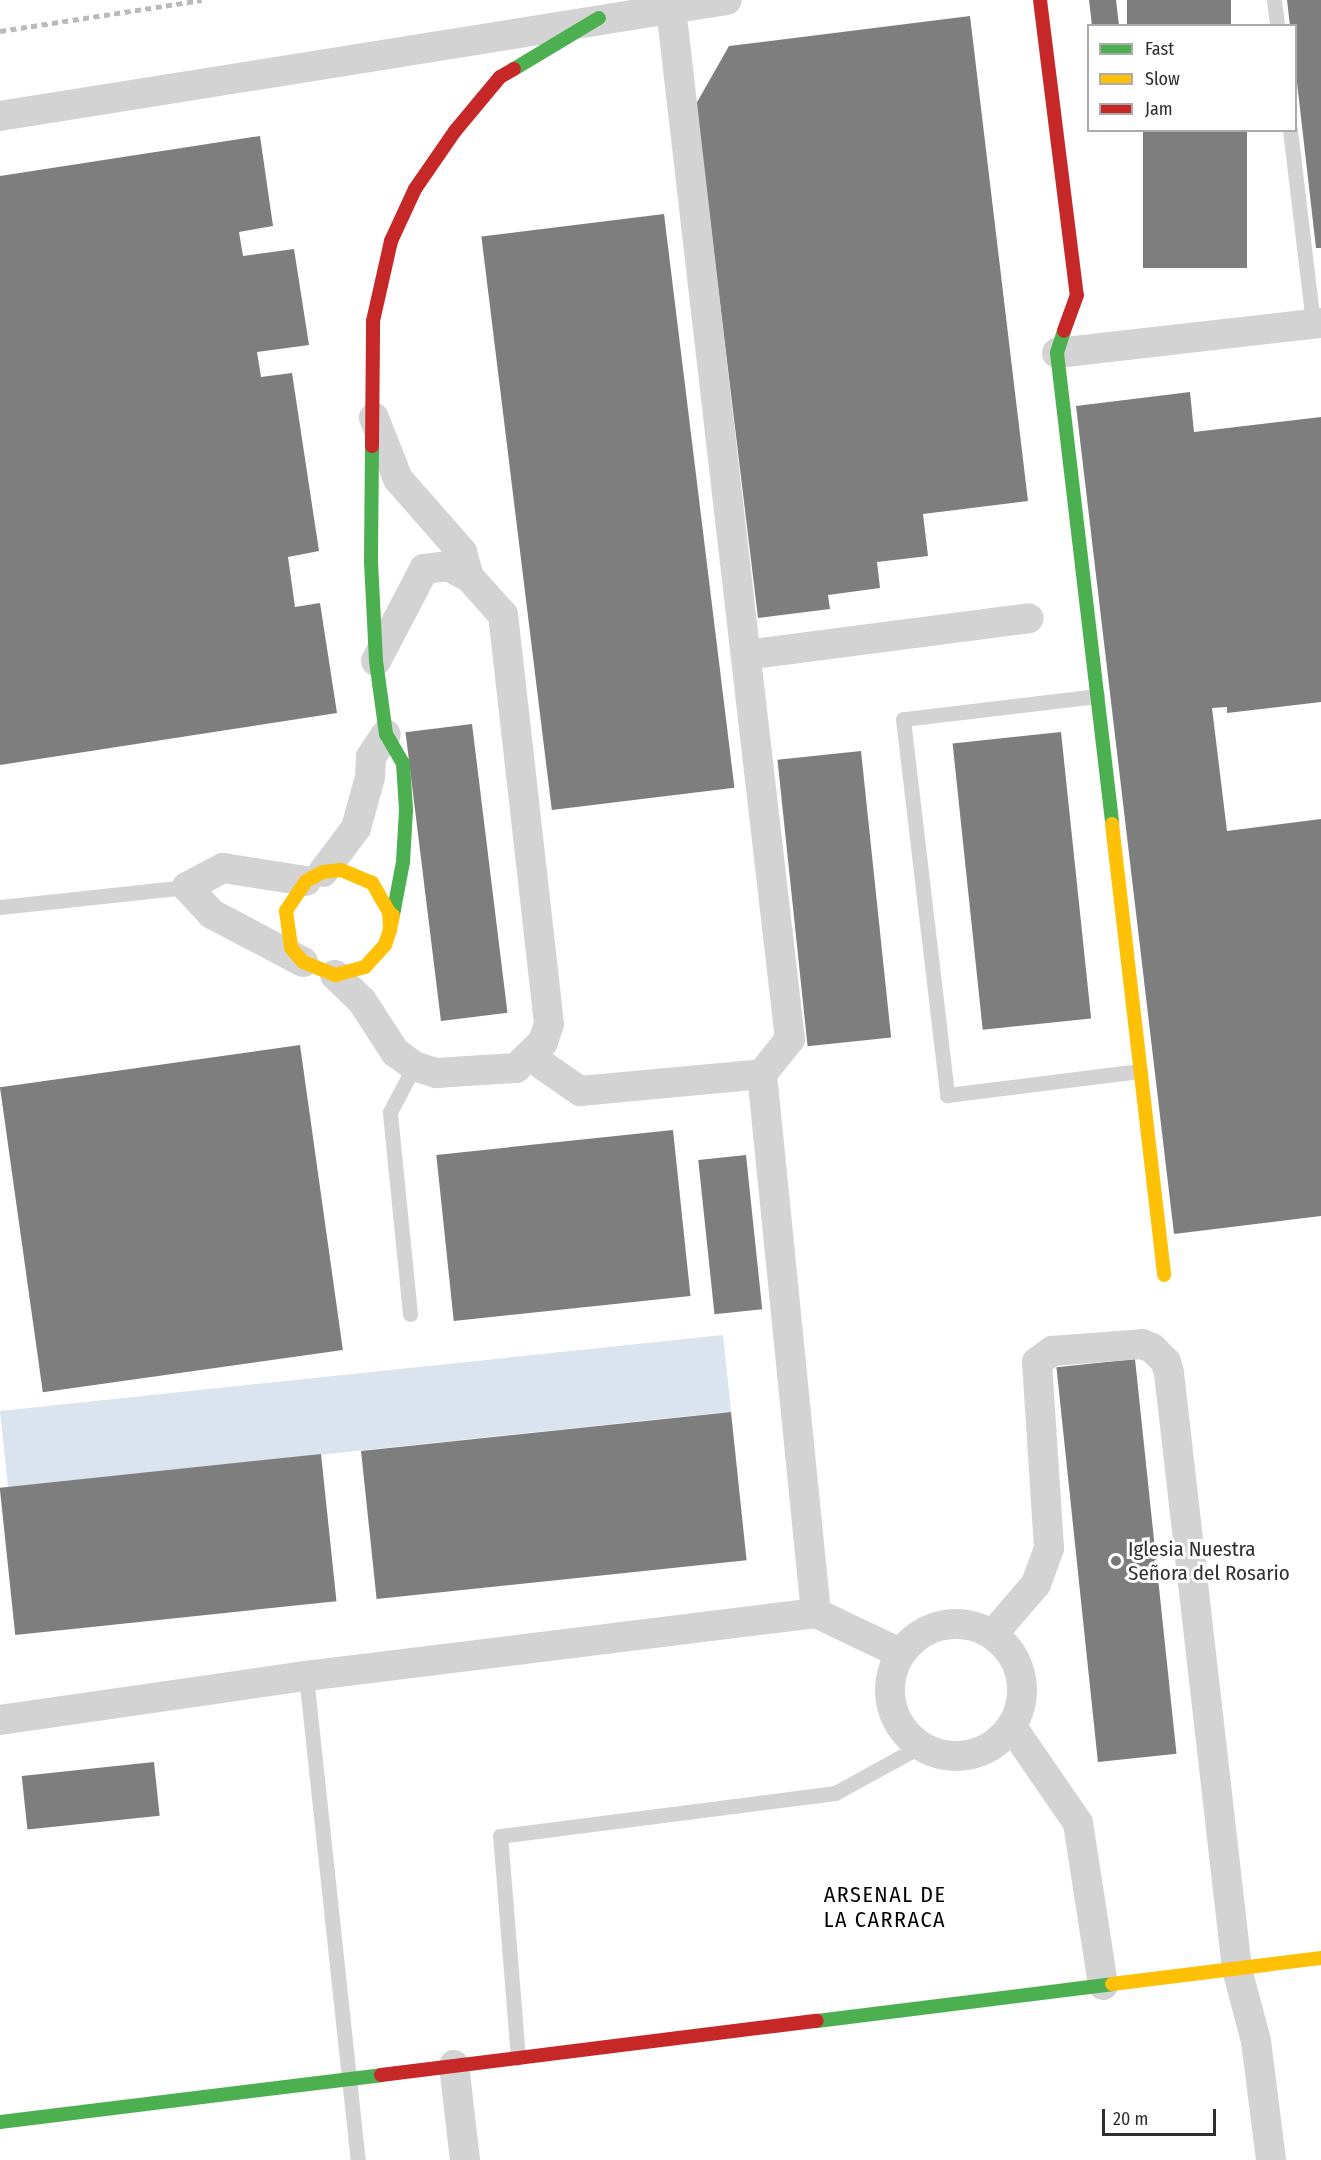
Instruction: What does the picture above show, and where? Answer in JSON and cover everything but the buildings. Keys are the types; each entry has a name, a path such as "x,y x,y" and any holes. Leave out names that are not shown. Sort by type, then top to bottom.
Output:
{"street":[{"path":"0,116 599,18 727,0"},
{"path":"1040,0 1077,295 1057,353 1164,1275"},
{"path":"671,8 790,1039 762,1074 816,1613"},
{"path":"335,975 350,974 371,963 385,945 403,862 406,810 403,763 386,734 376,661 371,409 373,321 390,241 415,189 454,131 500,77 560,38 599,18"},
{"path":"1057,353 1317,324"},
{"path":"371,409 398,479 462,552 469,576"},
{"path":"376,661 424,569 448,566 469,576 503,615 548,1005 549,1024 543,1042 531,1057 516,1068 436,1073 414,1066 395,1052 362,1001 335,975 303,962 212,914 187,886 223,868 315,877 341,870 372,883 389,912 390,930"},
{"path":"746,656 1029,618"},
{"path":"303,962 291,948 286,930 286,911 294,894 315,877 356,828 370,777 371,757 386,734"},
{"path":"531,1057 580,1091 762,1074"},
{"path":"993,1634 1036,1584 1048,1548 1037,1362 1052,1351 1142,1344 1152,1348 1166,1362 1169,1373 1237,1970 1256,2041 1271,2160"},
{"path":"0,1720 306,1676 816,1613 900,1653"},
{"path":"942,1624 969,1624 993,1634 1012,1653 1022,1677 1022,1703 1012,1727 993,1746 969,1757 943,1756 919,1747 900,1728 890,1704 890,1678 900,1653 918,1634 942,1624"},
{"path":"1012,1727 1078,1823 1102,1985"},
{"path":"0,2122 1321,1958"},
{"path":"454,2066 465,2160"}],"lane":[{"path":"1274,0 1277,24"},
{"path":"1290,132 1317,324"},
{"path":"1097,696 903,719 908,766 947,1095 1140,1071"},
{"path":"0,907 187,886"},
{"path":"410,1314 390,1112 414,1066"},
{"path":"306,1676 358,2160"},
{"path":"518,2058 500,1836 835,1792 919,1747"}],"shaded area":[{"path":"723,1335 731,1412 8,1488 0,1411"}],"railway":[{"path":"0,31 202,0"}],"traffic: fast":[{"path":"514,69 599,18"},
{"path":"1064,331 1057,353 1112,824"},
{"path":"372,446 371,562 376,661 386,734 403,763 406,810 403,862 393,915"},
{"path":"817,2021 1112,1984"},
{"path":"0,2122 381,2075"}],"traffic: slow":[{"path":"1112,824 1164,1275"},
{"path":"390,930 389,912 372,883 341,870 323,872 306,881 286,911 291,948 303,962 335,975 365,967 385,945 390,930 393,915"},
{"path":"1112,1984 1321,1958"}],"traffic: jam":[{"path":"1040,0 1077,295 1064,331"},
{"path":"372,446 373,321 391,241 415,189 455,131 500,77 514,69"},
{"path":"381,2075 817,2021"}],"place":[{"name":"Iglesia Nuestra Señora del Rosario","path":"1116,1561"}],"district":[{"name":"ARSENAL DE LA CARRACA","path":"885,1907"}]}
